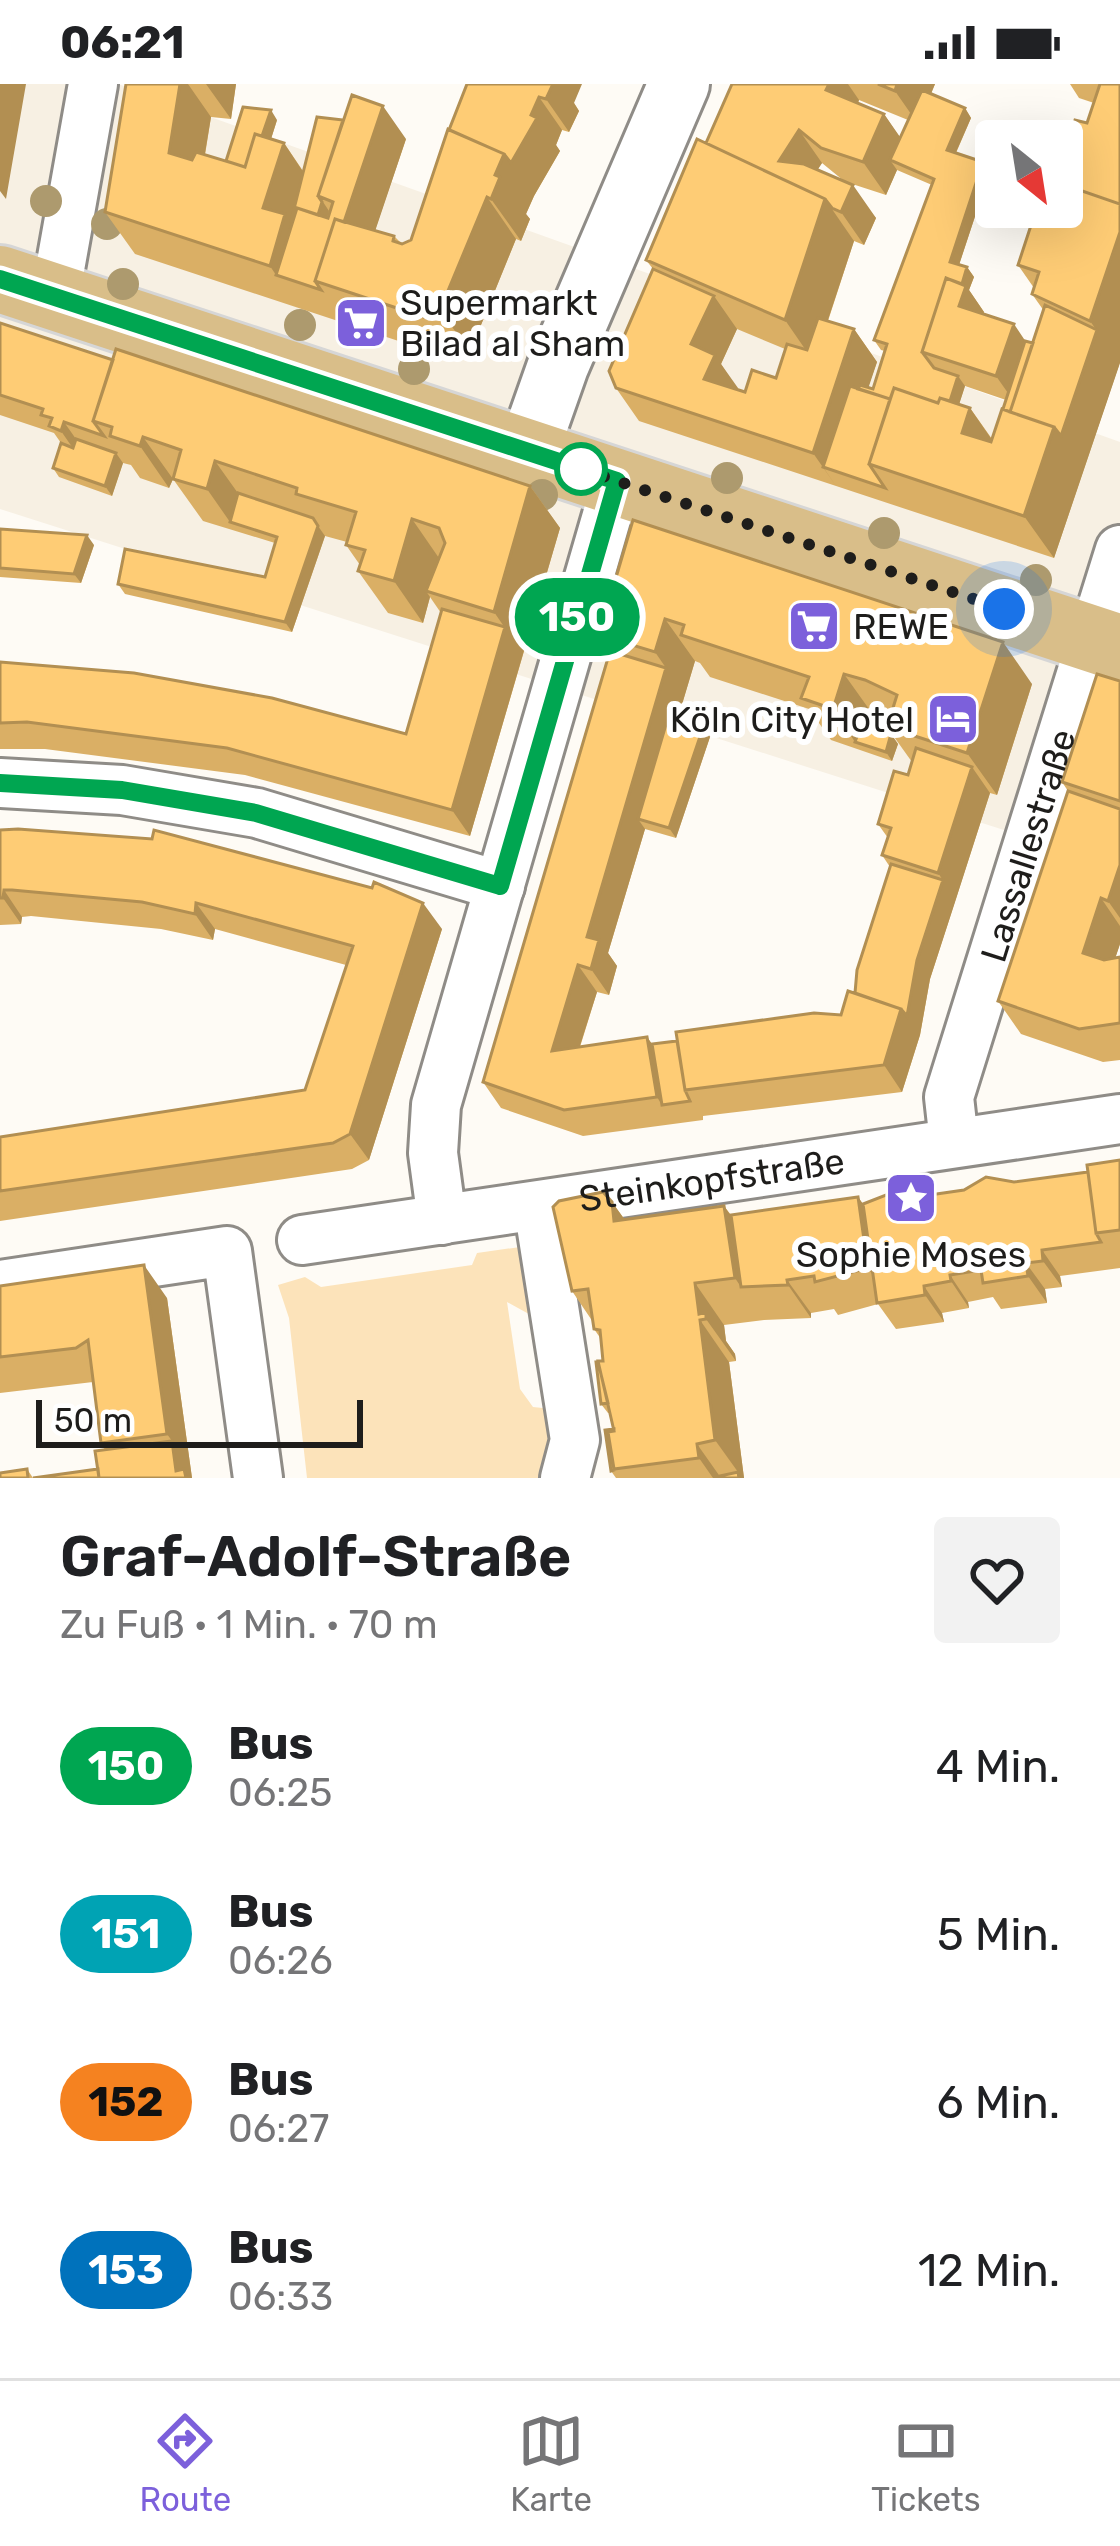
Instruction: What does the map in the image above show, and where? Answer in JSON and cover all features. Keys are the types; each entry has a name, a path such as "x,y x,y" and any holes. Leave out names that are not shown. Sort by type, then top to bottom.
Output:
{"main road":[{"path":"28,288 1106,643"}],"street":[{"path":"28,288 92,84"},
{"path":"528,451 557,366 679,84"},
{"path":"442,1220 433,1154 436,1105 617,481"},
{"name":"Lassallestraße","path":"955,1142 949,1097 1106,643 1120,550"},
{"path":"0,783 122,790 256,813 500,886"},
{"name":"Steinkopfstraße","path":"302,1240 1120,1119"},
{"path":"538,1206 575,1440 565,1478"},
{"path":"0,1285 227,1251 257,1478"}],"shaded area":[{"path":"0,84 118,84 1120,442 1120,867 0,509"},
{"path":"534,1245 547,1324 507,1302 520,1389 533,1407 562,1410 538,1478 307,1478 289,1318 278,1285 305,1277 321,1287 472,1265 477,1253"}],"building":[{"path":"126,84 180,84 169,153 192,160 196,152 245,167 255,134 284,143 263,208 285,214 270,266 105,212"},
{"path":"467,84 553,84 546,99 539,97 531,115 537,118 511,163 504,154 449,130"},
{"path":"732,84 829,84 826,90 884,114 863,162 821,148 799,130 779,161 804,164 853,185 841,212 825,199 706,143"},
{"path":"1100,84 1120,84 1120,204 1083,191 1083,122 1087,123"},
{"path":"922,90 965,108 947,150 975,159 975,186 950,262 967,267 962,284 946,278 922,352 934,368 958,376 950,401 940,398 938,403 894,388 890,399 858,389 860,385 873,389 887,344 874,340 934,179 890,160"},
{"path":"352,95 383,106 344,222 335,219 315,281 321,290 276,275 297,208 328,218 333,202 318,196"},
{"path":"243,107 271,110 262,136 255,134 245,167 226,161"},
{"path":"317,117 343,120 318,196 322,202 318,215 297,208 292,223 291,221"},
{"path":"448,129 504,154 491,199 487,197 440,310 427,318 315,281 335,219 394,236 393,241 402,244 411,240"},
{"path":"697,139 825,199 785,320 646,260"},
{"path":"1083,191 1120,204 1120,232 1090,321 1032,294 1039,272 1018,265 1030,228 1083,228"},
{"path":"653,269 714,296 691,344 715,355 704,379 745,392 752,370 776,378 787,344 807,350 818,318 854,329 813,453 616,388 609,371"},
{"path":"946,278 966,286 959,306 1014,324 996,376 922,352"},
{"path":"1045,305 1097,330 1061,436 1054,427 1010,412"},
{"path":"0,323 113,360 93,421 104,436 64,422 61,431 49,426 52,418 41,415 43,409 0,395"},
{"path":"1025,341 1033,343 1010,412 1003,409"},
{"path":"116,349 530,486 494,612 426,591 445,543 439,528 412,519 394,581 358,571 365,550 346,545 356,512 215,461 207,489 173,479 181,450 143,437 140,446 110,436 112,427 93,421"},
{"path":"850,386 890,399 869,464 885,488 823,467"},
{"path":"894,388 970,408 962,433 991,442 1002,409 1054,427 1024,516 869,464"},
{"path":"76,439 116,453 105,486 53,468 61,443 73,448"},
{"path":"238,493 313,518 318,526 285,622 118,584 125,549 265,577 277,537 230,522"},
{"path":"633,520 1003,642 967,753 887,727 897,695 865,680 844,674 833,709 801,698 809,677 681,635 684,625 665,619 655,652 599,635"},
{"path":"0,529 87,535 74,574 0,568"},
{"path":"442,609 505,627 452,810 227,748 27,722 0,723 0,662 134,673 272,698 406,734"},
{"path":"610,651 666,668 587,937 599,940 591,969 578,965 552,1051 647,1037 657,1097 564,1110 483,1082"},
{"path":"1097,674 1120,681 1120,801 1062,782"},
{"path":"670,711 705,722 669,828 638,819"},
{"path":"861,725 891,734 886,752 855,742"},
{"path":"916,748 972,767 938,873 882,855 891,828 878,824 894,771 908,775"},
{"path":"1068,791 1120,809 1120,865 1108,901 1101,898 1083,953 1104,960 1120,957 1120,1023 1079,1029 998,1001"},
{"path":"0,830 152,839 154,830 372,888 374,882 423,903 350,1134 333,1143 0,1191 0,1137 305,1090 353,946 196,903 195,914 142,902 12,890 4,890 0,898"},
{"path":"891,864 943,880 917,960 907,1016 901,1009 855,993 857,970"},
{"path":"848,991 901,1009 884,1065 685,1090 676,1032 814,1013 841,1015"},
{"path":"677,1041 690,1101 662,1105 652,1044"},
{"path":"1120,1160 1120,1230 1096,1233 1087,1165"},
{"path":"1088,1172 1101,1242 1042,1250 1043,1261 1026,1263 1028,1276 983,1283 981,1270 950,1275 951,1281 924,1286 925,1295 877,1303 863,1204 891,1193 909,1198 964,1190 986,1177 1014,1182"},
{"path":"603,1192 612,1202 614,1221 724,1206 735,1278 695,1283 699,1314 706,1312 706,1319 700,1320 715,1440 697,1444 699,1458 614,1469 608,1432 614,1431 598,1361 603,1361 600,1330 594,1329 588,1289 572,1291 553,1207 559,1201"},
{"path":"858,1197 868,1268 815,1282 814,1276 787,1280 788,1285 741,1287 731,1215"},
{"path":"144,1265 167,1434 101,1443 88,1340 76,1348 0,1357 0,1286"},
{"path":"598,1362 608,1403 601,1404"},
{"path":"614,1429 608,1432 611,1471 605,1430"},
{"path":"172,1441 176,1471 184,1469 186,1478 99,1478 95,1451"},
{"path":"27,1469 28,1478 0,1478 0,1473"},
{"path":"98,1469 99,1478 33,1478"}],"bus line":[{"name":"150","path":"0,279 617,481 500,886 256,813 122,790 0,783"}],"place":[{"name":"Supermarkt Bilad al Sham","path":"361,323"},
{"name":"REWE","path":"814,626"},
{"name":"Köln City Hotel","path":"953,719"},
{"name":"Sophie Moses","path":"911,1198"}],"route":[{"path":"581,469 572,466 1004,609"}]}
